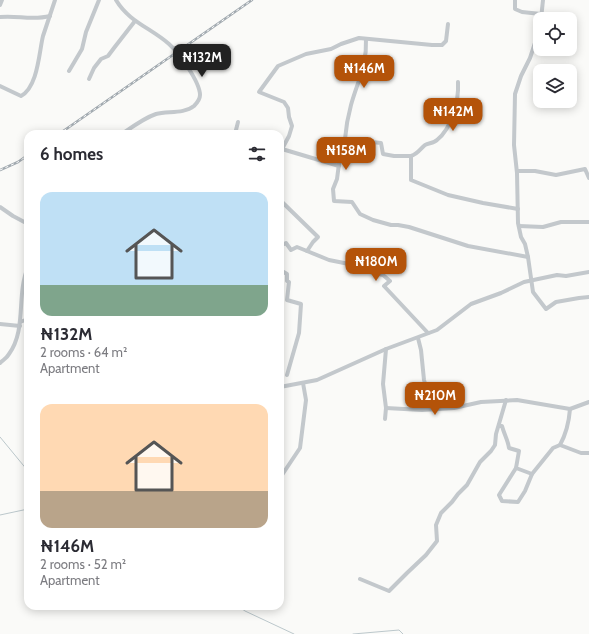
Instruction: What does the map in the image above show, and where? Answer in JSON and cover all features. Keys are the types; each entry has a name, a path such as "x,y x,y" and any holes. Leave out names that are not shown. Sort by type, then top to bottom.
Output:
{"street":[{"path":"0,5 2,0"},
{"path":"0,86 22,96 25,94 33,81 43,36 55,0"},
{"path":"69,71 82,49 86,32 99,0"},
{"path":"116,0 125,14 177,52 194,78 200,94 199,99 193,107 186,110 153,115 129,130"},
{"path":"515,0 514,9 522,12 533,13"},
{"path":"541,12 543,0"},
{"path":"0,17 34,19 50,16"},
{"path":"88,79 101,59 108,56 135,21"},
{"path":"284,145 292,126 288,108 284,102 259,92 278,66 306,54 331,49 359,38 373,38 432,46 442,45 446,40 448,24"},
{"path":"366,39 365,62 350,106 345,139 342,141 339,166 333,189 334,201 352,202 360,214 373,220 391,225 410,227 468,246 528,256"},
{"path":"533,49 515,94 514,108 514,145 518,223 521,238 525,244 528,256 533,292 546,309 556,302 589,297"},
{"path":"345,139 381,143 383,154 394,156 416,155 426,144 436,142 444,133 454,112 458,82"},
{"path":"236,130 238,122"},
{"path":"284,151 339,166"},
{"path":"411,156 411,180 448,195 518,209"},
{"path":"516,171 535,171 556,175 585,169 589,178"},
{"path":"284,204 318,237 307,251"},
{"path":"0,207 24,222"},
{"path":"519,226 544,227 561,222 589,222"},
{"path":"284,244 286,243 291,250 298,247 329,260 349,264 366,271 383,275 390,281 384,286 428,334"},
{"path":"284,272 287,274 287,281 289,282 287,300 301,304 299,333 287,375"},
{"path":"284,386 328,376 353,363 386,349 438,330 471,304 531,280 557,275 566,276 589,272"},
{"path":"0,363 9,354 15,342 20,324 21,295 24,283"},
{"path":"0,324 20,324 24,321"},
{"path":"418,338 421,350 424,380 430,399 438,409"},
{"path":"385,419 386,408 383,384 386,349"},
{"path":"284,472 300,448 306,400 303,383"},
{"path":"360,579 389,591 407,572 426,556 437,541 436,525 441,513 467,486 480,462 491,452 495,445 496,434 506,400"},
{"path":"386,408 422,410 454,408 481,402 517,400 570,409 589,402"},
{"path":"499,426 502,426 508,438 509,448 518,451 516,468 499,495 502,502 518,502 526,490 532,474 553,448 560,445 564,438 569,420 570,409"},
{"path":"560,445 581,453 589,453"},
{"path":"516,468 532,474"}],"waterway":[{"path":"0,437 24,466"},
{"path":"0,515 24,510"},
{"path":"244,610 294,634"},
{"path":"353,634 399,630 403,634"}],"railway":[{"path":"65,130 252,0"},
{"path":"0,170 24,158"}]}
